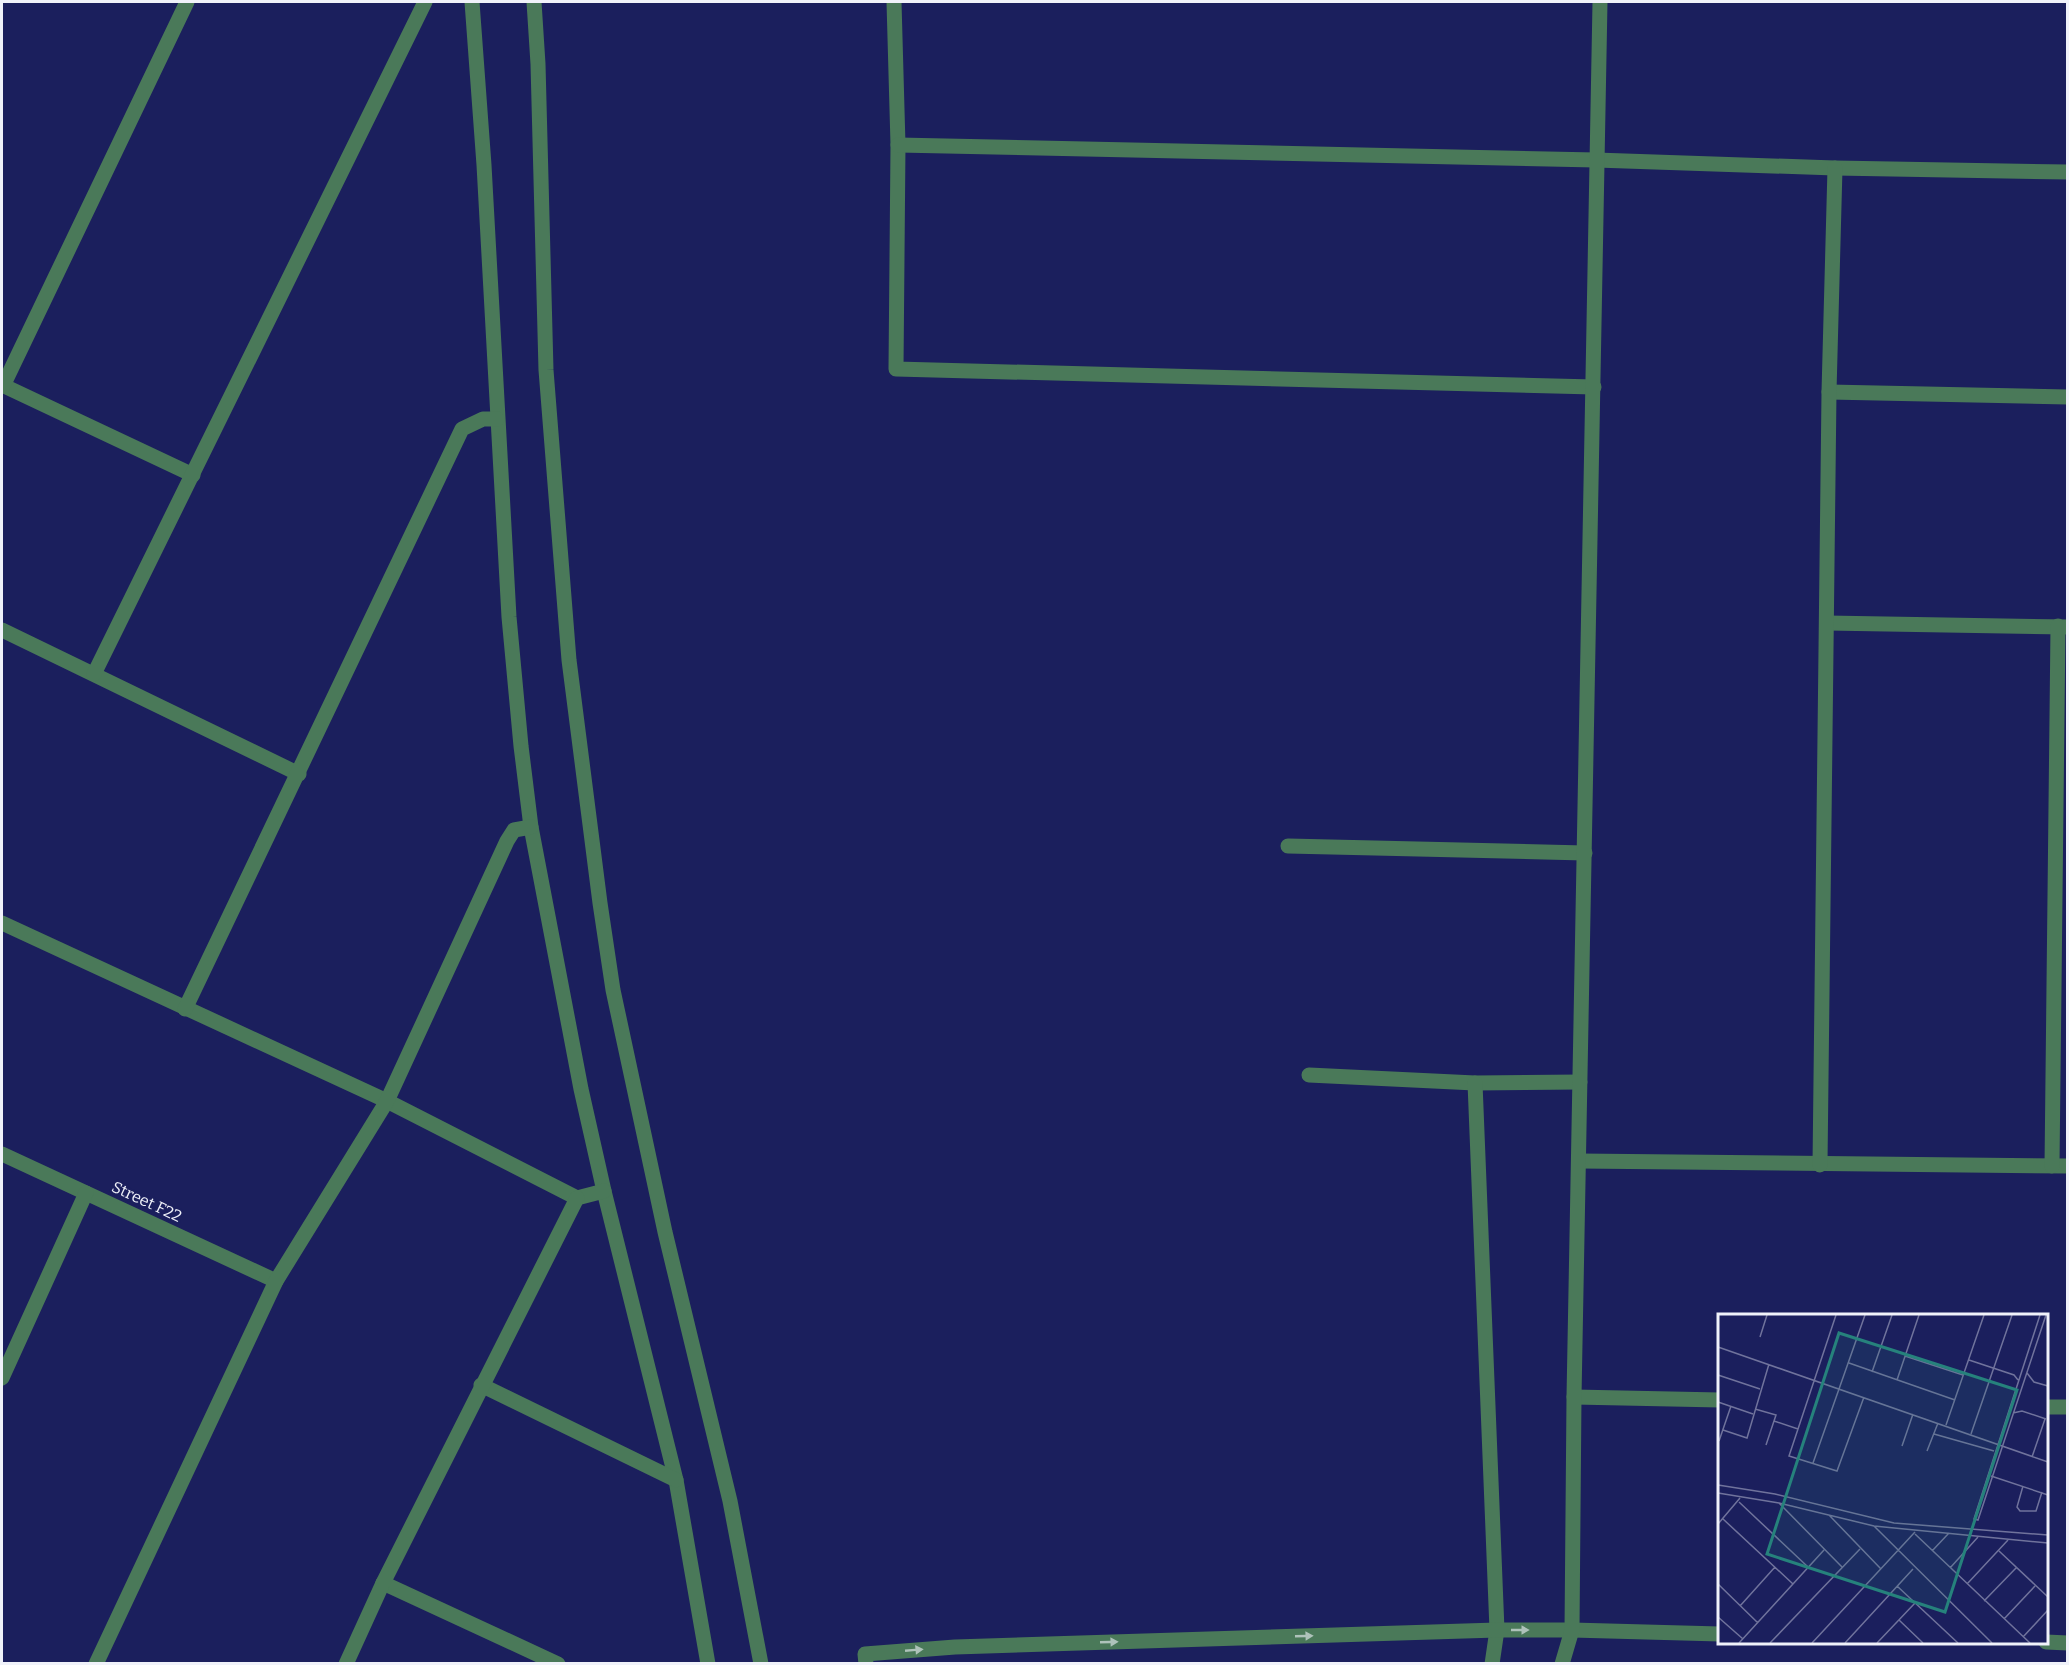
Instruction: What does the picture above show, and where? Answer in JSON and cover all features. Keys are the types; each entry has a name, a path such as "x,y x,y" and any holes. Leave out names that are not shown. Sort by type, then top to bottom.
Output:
{"street":[{"path":"187,2 2,385 193,475"},
{"path":"94,674 425,2"},
{"path":"472,2 484,165 509,616 531,827 581,1089 676,1480 708,1664"},
{"path":"534,2 538,64 546,370 569,660 600,903 613,990 665,1233 730,1502 761,1664"},
{"path":"894,2 898,145 896,369 1594,387"},
{"path":"1562,1664 1572,1630 1574,1397 1600,2"},
{"path":"898,145 2067,172"},
{"path":"1820,1165 1829,392 1835,168"},
{"path":"1829,392 2067,397"},
{"path":"185,1009 462,429 483,419 497,419"},
{"path":"1579,1161 2060,1166 2063,626 1827,623"},
{"path":"2,630 299,774"},
{"path":"96,1664 276,1281 387,1101 507,841 514,830 531,827"},
{"path":"1288,846 1585,853"},
{"path":"2,923 387,1101 577,1198 604,1191"},
{"path":"1309,1075 1475,1083 1580,1082"},
{"path":"1475,1083 1497,1630 1492,1664"},
{"name":"Street F22","path":"2,1154 276,1281"},
{"path":"2,1378 86,1193"},
{"path":"346,1664 383,1583 481,1385 577,1198"},
{"path":"481,1385 676,1480"},
{"path":"1574,1397 1718,1400"},
{"path":"2048,1407 2067,1407"},
{"path":"383,1583 558,1664"},
{"path":"866,1664 865,1654 955,1647 1497,1630 1718,1634"},
{"path":"2048,1642 2067,1643"}]}
